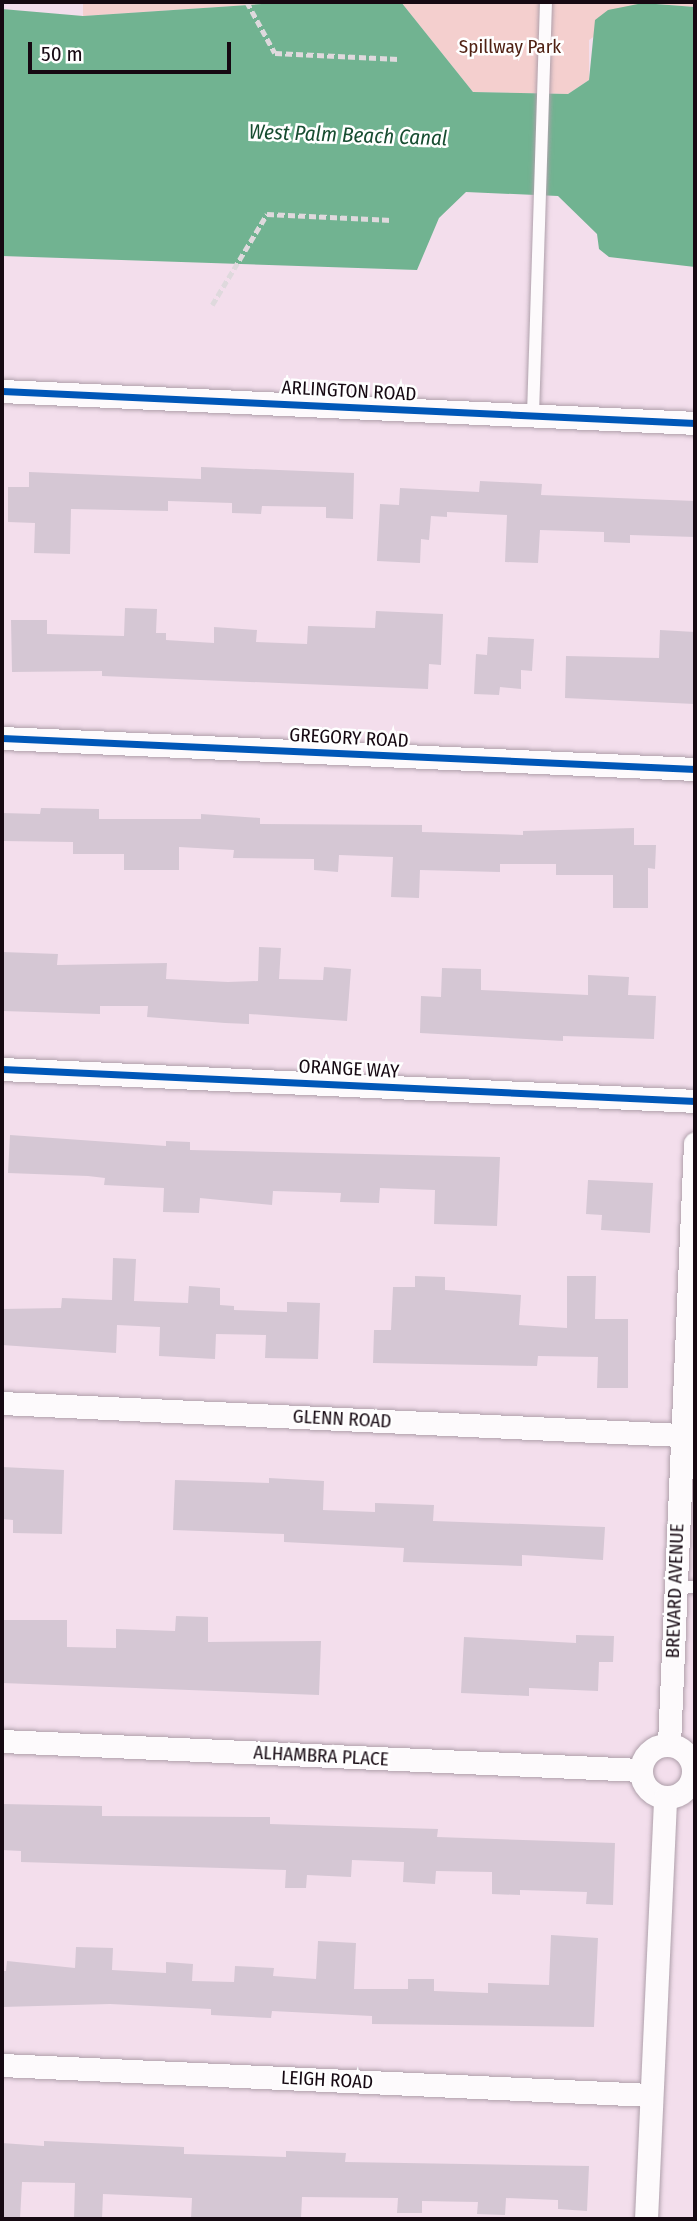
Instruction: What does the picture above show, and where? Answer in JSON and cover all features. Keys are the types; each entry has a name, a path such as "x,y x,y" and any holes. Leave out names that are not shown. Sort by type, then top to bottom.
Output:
{"street":[{"name":"ARLINGTON ROAD","path":"2,391 695,423"},
{"name":"GREGORY ROAD","path":"2,738 695,769"},
{"name":"ORANGE WAY","path":"2,1069 695,1101"},
{"name":"BREVARD AVENUE","path":"669,1744 685,1587 681,1435 695,1144"},
{"name":"GLENN ROAD","path":"2,1403 681,1435"},
{"name":"ALHAMBRA PLACE","path":"2,1741 641,1770"},
{"path":"669,1744 690,1756 695,1773 681,1794 665,1797 650,1791 641,1770 646,1755 669,1744"},
{"path":"646,2219 665,1797"},
{"name":"LEIGH ROAD","path":"2,2065 651,2095"}],"lane":[{"path":"533,415 545,2"}],"path":[{"path":"247,2 275,53 399,59"},
{"path":"212,305 267,214 392,220"}],"green space":[{"path":"83,2 292,2 83,16"},
{"name":"Spillway Park","path":"401,2 695,2 695,7 643,3 589,40 589,80 568,94 473,92"}],"water":[{"name":"West Palm Beach Canal","path":"292,2 401,2 473,92 568,94 589,80 595,20 608,10 643,3 695,7 695,267 609,257 599,249 597,234 558,196 466,192 439,218 417,270 2,256 2,9 83,16"}],"building":[{"path":"201,467 354,473 353,519 326,518 326,507 262,506 261,514 232,513 232,503 168,501 168,511 71,509 70,554 34,553 35,523 8,522 8,487 29,487 29,472 201,479"},
{"path":"480,481 542,484 541,495 695,501 695,537 630,535 630,543 604,542 604,532 540,530 538,563 505,562 507,515 447,512 447,517 431,516 429,540 421,539 420,563 377,561 380,504 399,505 400,488 479,492"},
{"path":"125,608 157,609 156,633 166,633 166,640 214,643 214,627 257,630 256,642 307,644 308,626 375,628 376,611 443,614 441,665 429,664 428,689 102,676 102,671 12,672 11,620 47,620 47,634 124,636"},
{"path":"660,630 695,632 695,704 565,698 566,656 659,658"},
{"path":"488,637 534,639 532,671 521,670 521,689 500,687 499,695 474,694 476,654 487,655"},
{"path":"41,808 99,809 99,819 201,819 201,814 260,818 260,824 422,825 422,832 523,835 523,831 634,828 634,845 656,845 655,869 648,868 648,908 613,908 613,875 556,875 556,864 500,864 500,872 420,870 419,898 391,897 393,857 339,855 338,872 314,870 314,859 233,858 234,850 179,847 179,870 124,870 124,854 73,854 73,842 2,841 2,813 40,814"},
{"path":"259,947 281,948 279,979 323,980 324,967 351,969 347,1021 249,1014 249,1024 225,1023 147,1017 148,1006 100,1006 100,1014 2,1011 2,952 58,954 57,965 167,963 166,979 228,982 258,981"},
{"path":"442,968 481,969 481,990 588,995 588,975 629,977 628,995 656,996 654,1039 563,1036 563,1041 420,1033 421,996 441,997"},
{"path":"10,1135 166,1146 166,1141 190,1142 190,1150 500,1157 497,1226 434,1224 435,1190 380,1188 379,1203 340,1202 341,1193 273,1191 272,1205 200,1198 199,1213 163,1212 164,1188 104,1185 105,1178 88,1176 8,1173"},
{"path":"588,1180 653,1183 650,1233 601,1230 602,1215 586,1214"},
{"path":"113,1258 136,1259 134,1301 188,1303 189,1286 220,1288 220,1305 234,1306 234,1310 287,1312 287,1302 320,1303 318,1359 265,1358 266,1335 216,1334 215,1359 159,1356 160,1327 117,1325 116,1353 2,1345 2,1309 61,1308 62,1298 112,1300"},
{"path":"415,1276 445,1277 445,1290 521,1295 519,1325 567,1328 567,1276 596,1276 595,1319 628,1319 628,1388 597,1388 598,1357 538,1356 537,1366 373,1363 374,1330 391,1330 393,1287 415,1287"},
{"path":"2,1467 64,1470 62,1534 13,1533 13,1520 2,1519"},
{"path":"269,1478 324,1481 323,1510 375,1512 375,1503 434,1505 433,1521 605,1527 603,1560 522,1555 522,1566 403,1562 404,1548 284,1542 284,1534 173,1530 175,1480 269,1483"},
{"path":"176,1616 208,1617 208,1642 321,1641 319,1695 2,1683 2,1620 67,1620 67,1647 116,1648 116,1629 175,1631"},
{"path":"576,1635 614,1636 613,1662 599,1662 598,1691 529,1688 529,1696 461,1693 464,1637 576,1643"},
{"path":"2,1804 102,1806 102,1816 270,1817 270,1824 438,1829 437,1837 615,1843 613,1905 586,1904 587,1892 520,1890 520,1895 492,1894 492,1872 436,1871 435,1884 403,1882 404,1862 352,1860 351,1877 307,1875 306,1888 285,1888 286,1870 21,1862 21,1851 2,1850"},
{"path":"551,1935 598,1938 594,2027 372,2024 372,2016 272,2011 271,2018 211,2015 211,2009 110,2004 2,2007 2,1971 6,1971 7,1961 75,1968 76,1947 113,1948 112,1970 166,1973 166,1962 193,1964 192,1981 234,1982 235,1966 274,1968 273,1976 316,1979 318,1941 356,1943 354,1989 408,1989 408,1979 434,1979 434,1991 488,1993 488,1983 549,1985"},
{"path":"44,2141 184,2147 184,2154 286,2157 286,2151 346,2153 345,2162 589,2166 587,2211 558,2209 558,2200 506,2198 505,2215 477,2214 478,2202 422,2201 422,2213 397,2213 398,2198 302,2197 301,2219 191,2219 192,2198 103,2194 102,2219 74,2218 75,2183 22,2182 20,2219 2,2219 2,2143 44,2146"}],"cycle path":[{"path":"2,391 695,423"},
{"path":"2,738 695,769"},
{"path":"2,1069 695,1101"}]}
